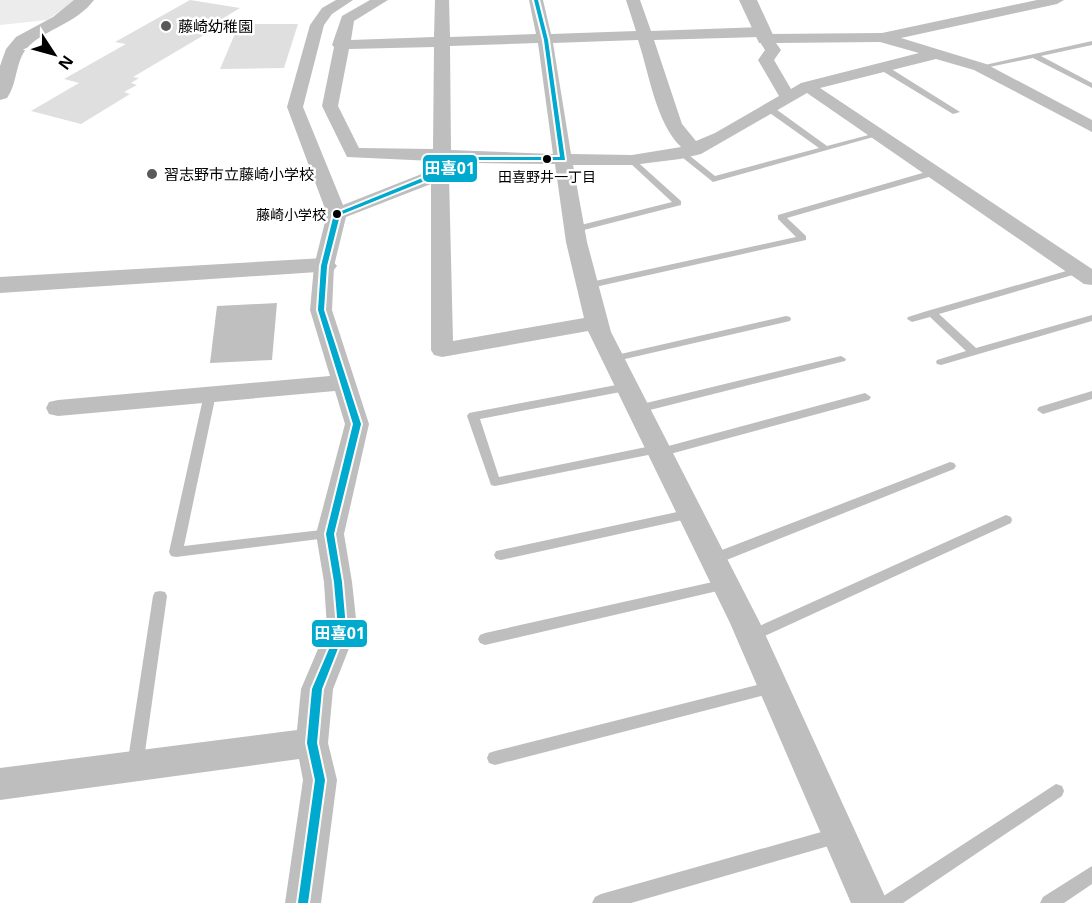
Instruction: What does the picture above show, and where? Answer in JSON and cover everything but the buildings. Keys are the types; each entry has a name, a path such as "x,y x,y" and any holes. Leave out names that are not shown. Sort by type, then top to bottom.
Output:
{"street":[{"path":"0,94 5,85 13,53 23,41 59,21 85,0"},
{"path":"303,903 320,780 312,743 317,689 342,628 338,582 330,534 357,424 321,310 324,266 337,214 295,107 316,25 327,11 346,0"},
{"path":"381,0 347,20 340,45 330,106 353,153 441,164"},
{"path":"442,0 442,350 596,323"},
{"path":"536,0 546,40 563,159 586,286 596,323 657,451 751,636 870,903"},
{"path":"633,0 673,124 689,152"},
{"path":"748,0 773,50 766,60 780,87 789,97"},
{"path":"340,45 764,36 881,37 1057,0"},
{"path":"975,5 989,14"},
{"path":"881,37 980,67 1092,127"},
{"path":"337,214 441,164 476,158 632,160 689,152 807,87 935,54"},
{"path":"807,87 1086,274"},
{"path":"0,285 324,266"},
{"path":"58,408 342,382"},
{"path":"0,784 312,743"}],"lane":[{"path":"980,67 1092,43"},
{"path":"1082,45 1092,50"},
{"path":"1035,56 1092,86"},
{"path":"882,67 956,112"},
{"path":"770,109 826,149"},
{"path":"689,152 713,179 880,134"},
{"path":"576,228 678,204 632,160"},
{"path":"586,286 803,238 781,218 936,172"},
{"path":"912,319 1086,274"},
{"path":"932,314 974,352"},
{"path":"941,362 1092,318"},
{"path":"612,359 786,319"},
{"path":"841,359 633,398 474,416 495,482 657,451 865,397"},
{"path":"210,394 176,552 330,534"},
{"path":"1043,410 1092,395"},
{"path":"714,560 950,466"},
{"path":"501,555 691,514"},
{"path":"751,636 1006,520"},
{"path":"485,639 726,584"},
{"path":"135,767 160,596"},
{"path":"495,758 775,687"},
{"path":"888,903 1056,791"},
{"path":"601,903 839,835"},
{"path":"1049,903 1092,874"}],"shaded area":[{"path":"0,0 76,0 47,20 0,25"},
{"path":"277,303 272,360 210,363 217,306"}],"transit line":[{"name":"田喜01","path":"303,903 320,780 312,743 317,689 342,628 338,582 330,534 357,424 321,310 324,266 337,214 476,158 563,159 546,40 536,0"}],"place":[{"name":"藤崎幼稚園","path":"166,26"},
{"name":"田喜野井一丁目","path":"547,159"},
{"name":"習志野市立藤崎小学校","path":"152,174"},
{"name":"藤崎小学校","path":"337,214"}]}
